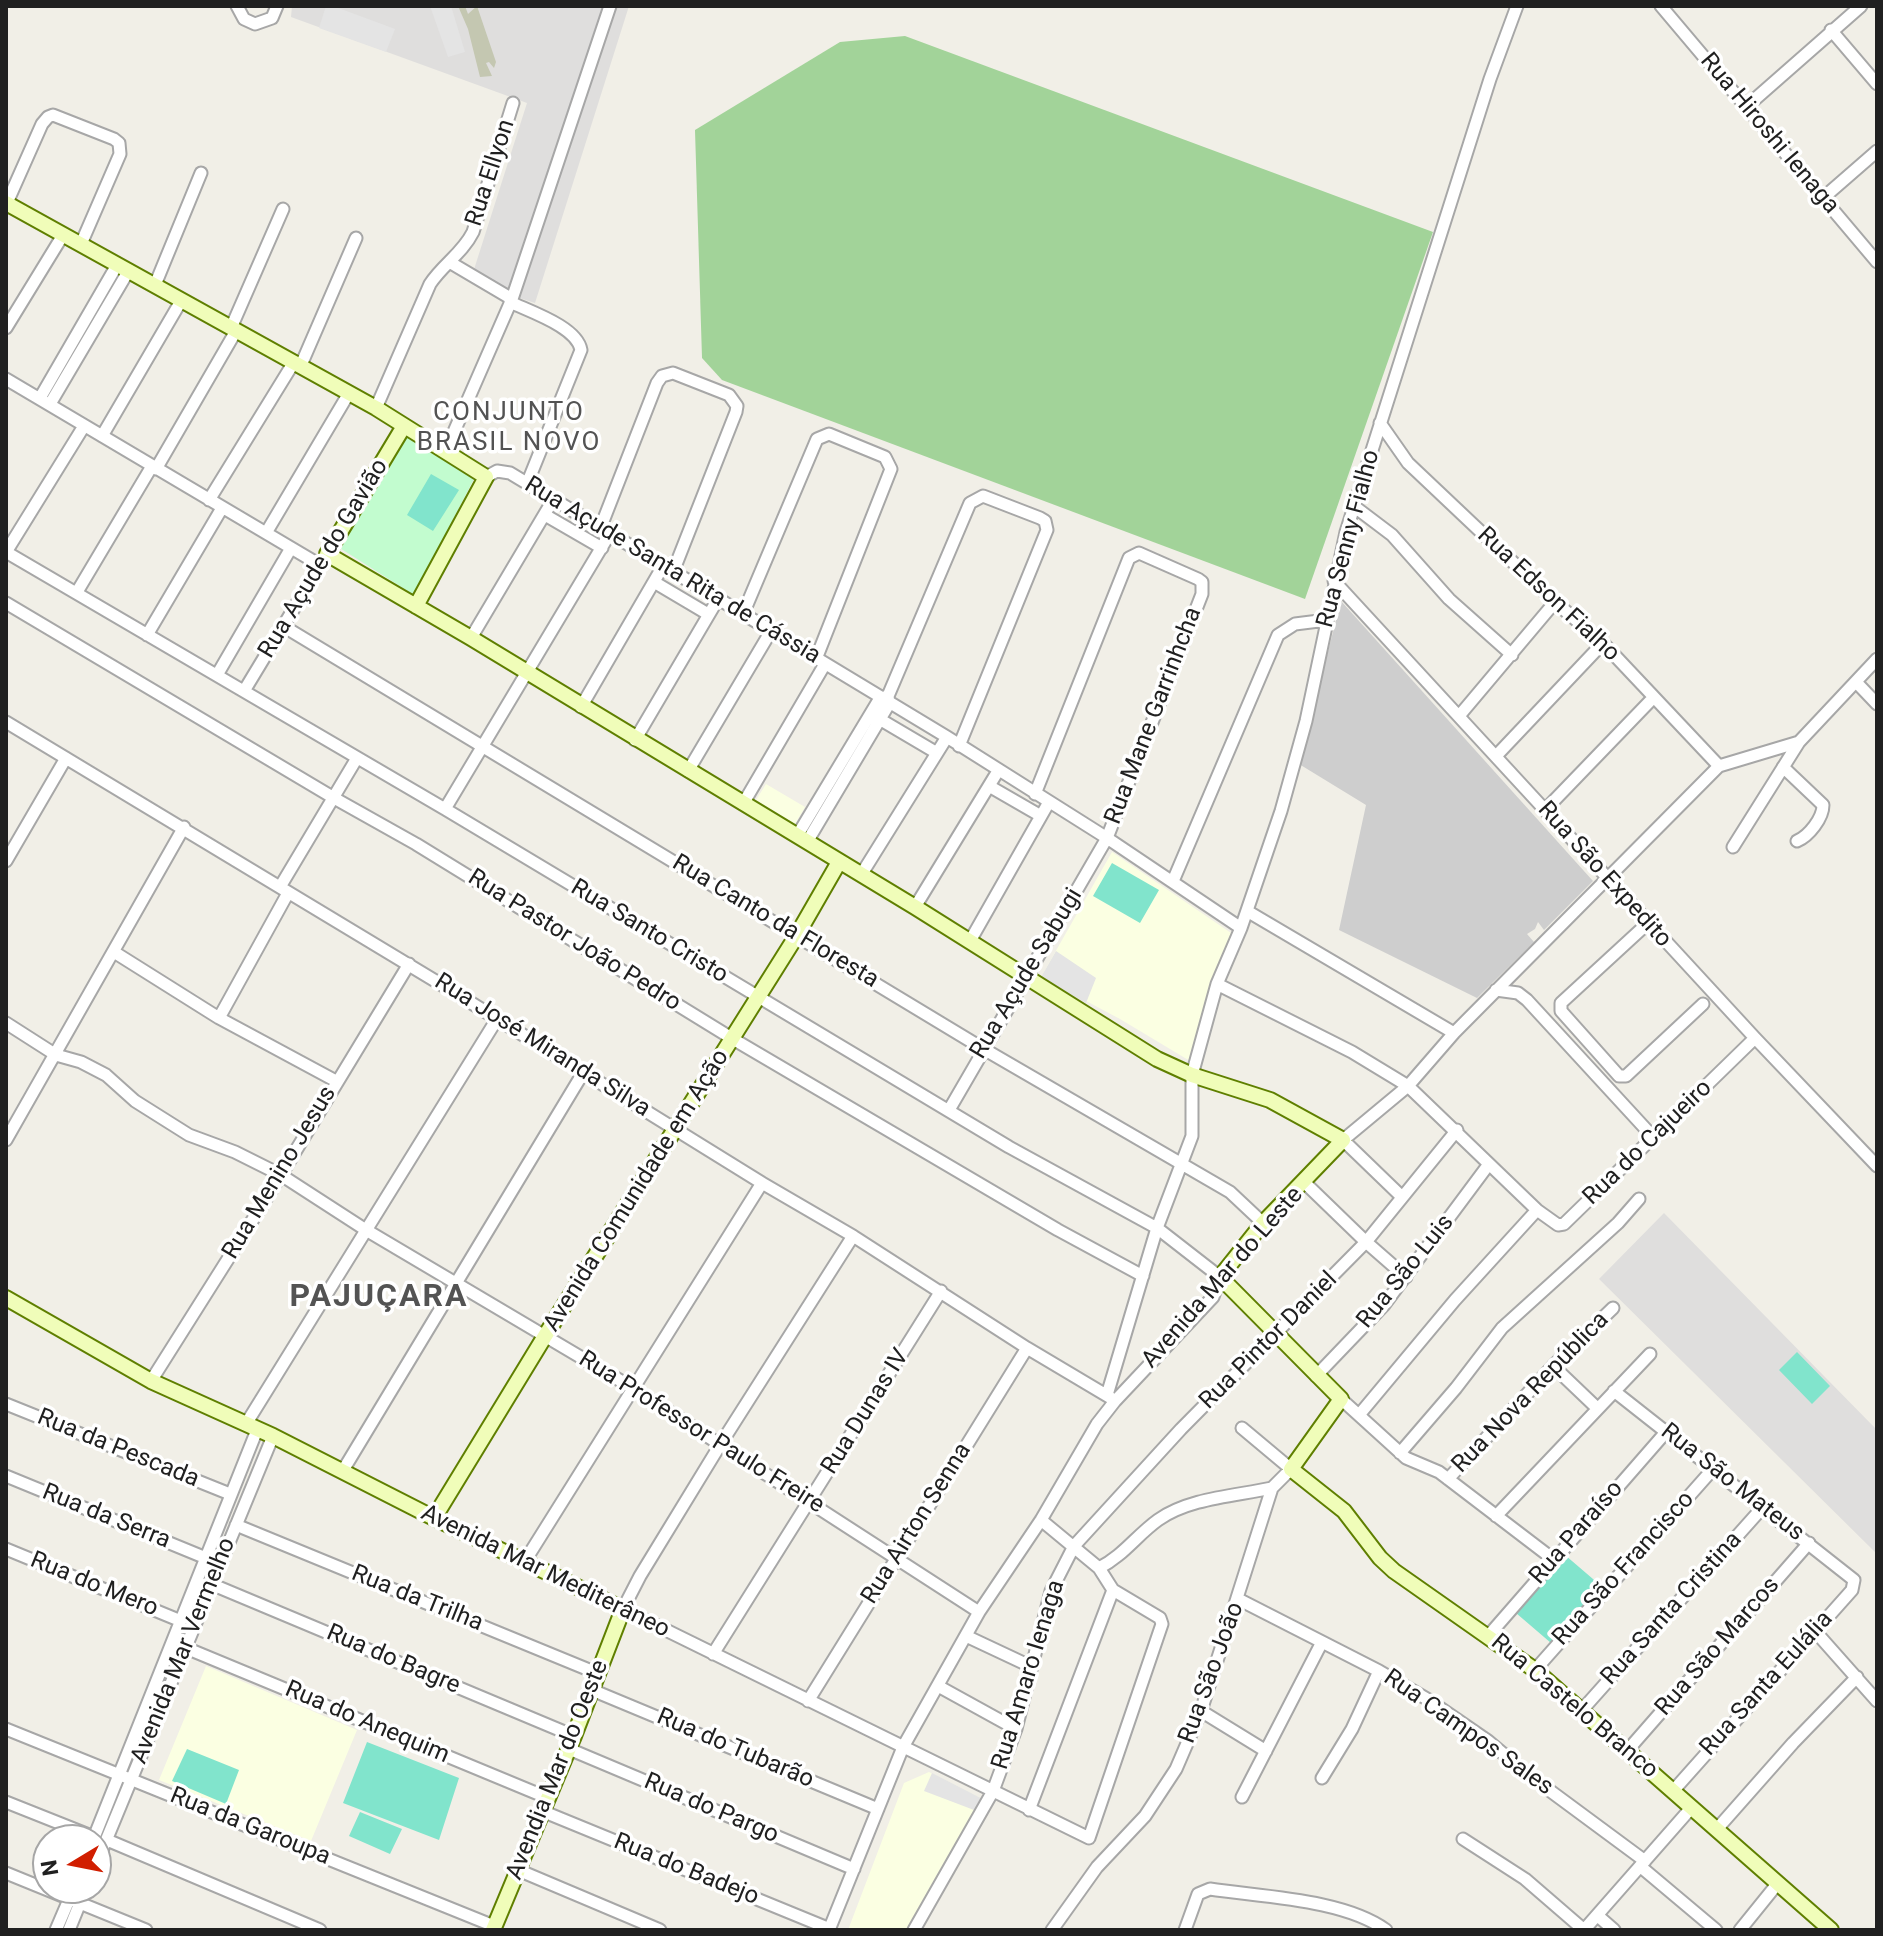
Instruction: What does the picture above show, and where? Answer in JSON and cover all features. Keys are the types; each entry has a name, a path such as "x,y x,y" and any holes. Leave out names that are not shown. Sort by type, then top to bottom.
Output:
{"street":[{"path":"237,6 244,19 255,24 272,18 277,6"},
{"path":"446,450 511,300 610,6"},
{"name":"Rua Senny Fialho","path":"1111,1398 1157,1228 1192,1136 1192,1075 1217,984 1241,928 1281,811 1306,721 1334,581 1355,507 1490,79 1517,6"},
{"path":"1746,107 1861,6"},
{"name":"Rua Hiroshi Ienaga","path":"1663,7 1877,262"},
{"path":"1831,30 1877,84"},
{"name":"Rua Ellyon","path":"376,408 430,284 468,243 473,232 513,103"},
{"path":"6,204 48,117 53,115 114,139 119,143 120,154 81,244"},
{"path":"1823,198 1877,151"},
{"path":"155,285 201,173"},
{"name":"Rua Açude Santa Rita de Cássia","path":"6,204 376,408 486,477 493,472 510,473 886,699 1107,838 1241,928"},
{"path":"77,592 154,467 233,329 283,209"},
{"path":"6,328 63,235"},
{"path":"209,500 298,364 356,238"},
{"path":"451,263 569,331 577,339 581,350 527,484"},
{"path":"45,401 123,268"},
{"path":"102,436 181,301"},
{"path":"445,809 602,548 657,383 662,376 673,373 729,395 737,406 736,412 668,569 654,582 581,707"},
{"path":"6,394 9,380 291,548 323,560 416,606 915,907 1157,1059 1192,1075 1270,1100 1343,1140 1401,1196"},
{"path":"266,533 349,393"},
{"name":"Rua Edson Fialho","path":"1380,423 1408,463 1555,602 1603,643 1719,766"},
{"path":"6,552 84,426"},
{"name":"Rua Açude do Gavião","path":"244,691 404,426"},
{"path":"743,614 817,439 829,434 885,457 891,469 820,661 743,804"},
{"path":"416,606 486,477"},
{"path":"802,839 886,699 974,499 983,496 1040,518 1045,521 1047,530 959,746"},
{"path":"471,638 553,500"},
{"path":"1355,507 1392,535 1449,599 1512,655"},
{"path":"147,635 222,508"},
{"path":"545,515 602,548"},
{"path":"217,675 291,548"},
{"name":"Rua Santo Cristo","path":"6,552 949,1110 1157,1228 1220,1277 1341,1399"},
{"name":"Rua Mane Garrinhcha","path":"1035,794 1129,558 1139,553 1198,579 1203,588 1202,594 1107,838"},
{"name":"Rua São Expedito","path":"1334,581 1648,923 1877,1166"},
{"path":"654,582 708,614"},
{"path":"635,740 718,599"},
{"path":"1459,716 1555,602"},
{"name":"Rua Pastor João Pedro","path":"6,603 511,901 733,1039 1058,1230 1143,1276"},
{"path":"1173,881 1278,635 1295,624 1327,620"},
{"name":"Rua Canto da Floresta","path":"283,626 982,1048 1230,1192 1263,1223"},
{"path":"688,771 771,631"},
{"path":"1496,756 1603,643"},
{"name":"Avenida Mar do Leste","path":"830,1930 903,1747 979,1612 1041,1520 1111,1398 1213,1297 1220,1277 1263,1223 1343,1140 1408,1086 1454,1033 1719,766 1799,742 1877,659"},
{"path":"1856,682 1877,704"},
{"path":"1545,810 1653,698"},
{"path":"875,716 937,753"},
{"name":"Rua José Miranda Silva","path":"6,722 409,964 1111,1398"},
{"path":"861,875 947,737"},
{"path":"1733,847 1799,742"},
{"path":"6,861 66,758"},
{"path":"219,1018 284,890 357,758"},
{"path":"1783,767 1823,805 1823,811 1811,830 1797,841"},
{"path":"915,907 998,771"},
{"path":"989,786 1041,816"},
{"path":"970,941 1049,802"},
{"path":"6,1140 184,827"},
{"name":"Rua Açude Sabugi","path":"949,1110 982,1048 1107,838"},
{"name":"Avenida Comunidade em Ação","path":"434,1518 733,1039 839,862"},
{"path":"1247,911 1454,1033"},
{"path":"1648,923 1561,1003 1561,1011 1619,1076 1626,1076 1703,1004"},
{"path":"114,952 219,1018 336,1081"},
{"name":"Rua Menino Jesus","path":"151,1381 409,964"},
{"path":"1217,984 1352,1052 1408,1086 1537,1210 1455,1300 1359,1415"},
{"path":"1496,990 1518,993 1527,1000 1654,1138"},
{"name":"Avenida Mar Vermelho","path":"99,1824 206,1558 252,1427 366,1230 497,1019"},
{"name":"Rua Professor Paulo Freire","path":"6,1023 56,1055 94,1067 116,1082 135,1101 201,1142 235,1152 281,1175 366,1230 631,1387 979,1612"},
{"name":"Rua do Cajueiro","path":"1537,1210 1554,1224 1564,1224 1755,1038"},
{"path":"342,1472 583,1073"},
{"name":"Rua Pintor Daniel","path":"1074,1546 1181,1429 1366,1242 1457,1130"},
{"name":"Rua São Luis","path":"1316,1376 1384,1305 1489,1164"},
{"path":"1304,1182 1406,1277"},
{"path":"525,1561 631,1387 762,1183"},
{"path":"1400,1453 1502,1328 1618,1223 1639,1199"},
{"path":"623,1609 720,1445 853,1236"},
{"name":"Rua Dunas IV","path":"713,1654 941,1291"},
{"name":"Avenida Mar Mediterâneo","path":"6,1298 151,1381 273,1436 434,1518 1089,1838 1163,1628 1160,1618 1113,1590"},
{"name":"Rua Nova República","path":"1448,1479 1553,1366 1613,1308"},
{"name":"Rua Airton Senna","path":"808,1701 1027,1348"},
{"path":"1496,1516 1650,1354"},
{"path":"1553,1366 1597,1408"},
{"name":"Rua São Mateus","path":"1614,1391 1850,1576"},
{"path":"1341,1399 1400,1453 1448,1479 1553,1559"},
{"name":"Rua São João","path":"1052,1930 1097,1867 1145,1816 1176,1769 1201,1711 1272,1488 1291,1469 1341,1399"},
{"name":"Rua da Pescada","path":"6,1404 230,1494"},
{"name":"Rua Castelo Branco","path":"1242,1428 1344,1511 1394,1571 1535,1670 1831,1930"},
{"name":"Rua Paraíso","path":"1489,1635 1666,1432"},
{"name":"Avenida Mar Vermelho","path":"112,1828 273,1436"},
{"name":"Rua São Francisco","path":"1535,1670 1713,1469"},
{"name":"Rua da Serra","path":"6,1476 206,1558"},
{"path":"1099,1568 1172,1511 1272,1488"},
{"name":"Rua Santa Cristina","path":"1582,1710 1763,1507"},
{"path":"1029,1810 1113,1590 1099,1568 1041,1520"},
{"name":"Rua da Trilha","path":"236,1525 599,1674"},
{"name":"Rua São Marcos","path":"1627,1751 1809,1543"},
{"name":"Rua Amaro Ienaga","path":"914,1930 993,1791 1016,1729 1051,1591 1074,1546"},
{"name":"Rua do Mero","path":"6,1549 181,1621"},
{"name":"Rua Santa Eulália","path":"1673,1791 1852,1590 1854,1580 1850,1576"},
{"name":"Rua do Bagre","path":"211,1584 571,1742"},
{"name":"Rua Campos Sales","path":"1238,1599 1379,1671 1488,1741 1643,1864 1716,1930"},
{"name":"Avendia Mar do Oeste","path":"493,1928 623,1609"},
{"path":"1814,1630 1877,1701"},
{"path":"966,1636 1032,1667"},
{"path":"1242,1797 1322,1642"},
{"name":"Rua do Anequim","path":"186,1648 545,1805"},
{"path":"1322,1778 1352,1729 1379,1671"},
{"path":"1717,1829 1857,1677"},
{"path":"938,1686 1016,1729"},
{"name":"Rua do Tubarão","path":"592,1690 878,1809"},
{"path":"1201,1711 1266,1751"},
{"name":"Rua da Garoupa","path":"6,1729 493,1928"},
{"name":"Rua do Pargo","path":"571,1742 854,1869"},
{"path":"6,1802 58,1824"},
{"name":"Rua do Badejo","path":"545,1805 830,1930"},
{"path":"1463,1839 1525,1879 1584,1930 1692,1807"},
{"path":"112,1842 320,1930"},
{"path":"518,1870 660,1930"},
{"path":"6,1873 32,1882"},
{"path":"1740,1930 1778,1883"},
{"path":"1185,1930 1198,1894 1210,1889 1333,1907 1373,1921 1386,1930"},
{"path":"56,1930 70,1904"},
{"path":"69,1930 73,1904"},
{"path":"89,1904 146,1930"},
{"path":"1598,1916 1614,1930"}],"shaded area":[{"path":"292,6 629,6 535,303 470,282 527,103 291,17"},
{"path":"326,6 395,29 386,52 319,28"},
{"path":"430,6 451,6 465,52 448,57"},
{"path":"458,6 465,6 468,14 477,6 496,62 494,68 489,62 486,63 492,76 480,77 468,29"},
{"path":"1341,601 1593,881 1544,930 1538,922 1535,929 1527,934 1534,942 1477,998 1339,930 1366,805 1299,764"},
{"path":"766,784 805,807 795,824 756,800"},
{"path":"1112,852 1234,935 1190,1061 1041,977"},
{"path":"1056,951 1096,978 1086,1003 1041,977"},
{"path":"1664,1213 1877,1430 1877,1554 1599,1279"},
{"path":"206,1666 357,1730 311,1841 159,1780"},
{"path":"929,1772 981,1798 908,1930 848,1930 904,1783"},
{"path":"932,1773 981,1798 974,1810 924,1791"}],"green space":[{"path":"905,36 1433,232 1305,599 722,380 702,358 695,130 840,42"},
{"path":"403,430 476,475 414,595 335,545"},
{"path":"431,474 459,490 433,531 407,515"},
{"path":"1112,863 1159,890 1140,923 1093,896"},
{"path":"1797,1352 1830,1386 1812,1404 1779,1370"},
{"path":"1565,1555 1600,1585 1551,1643 1516,1613"},
{"path":"367,1742 459,1778 439,1840 343,1803"},
{"path":"187,1749 239,1770 226,1804 172,1781"},
{"path":"360,1812 402,1829 390,1854 349,1836"}],"district":[{"name":"CONJUNTO BRASIL NOVO","path":"509,428"},
{"name":"PAJUÇARA","path":"379,1298"}]}
